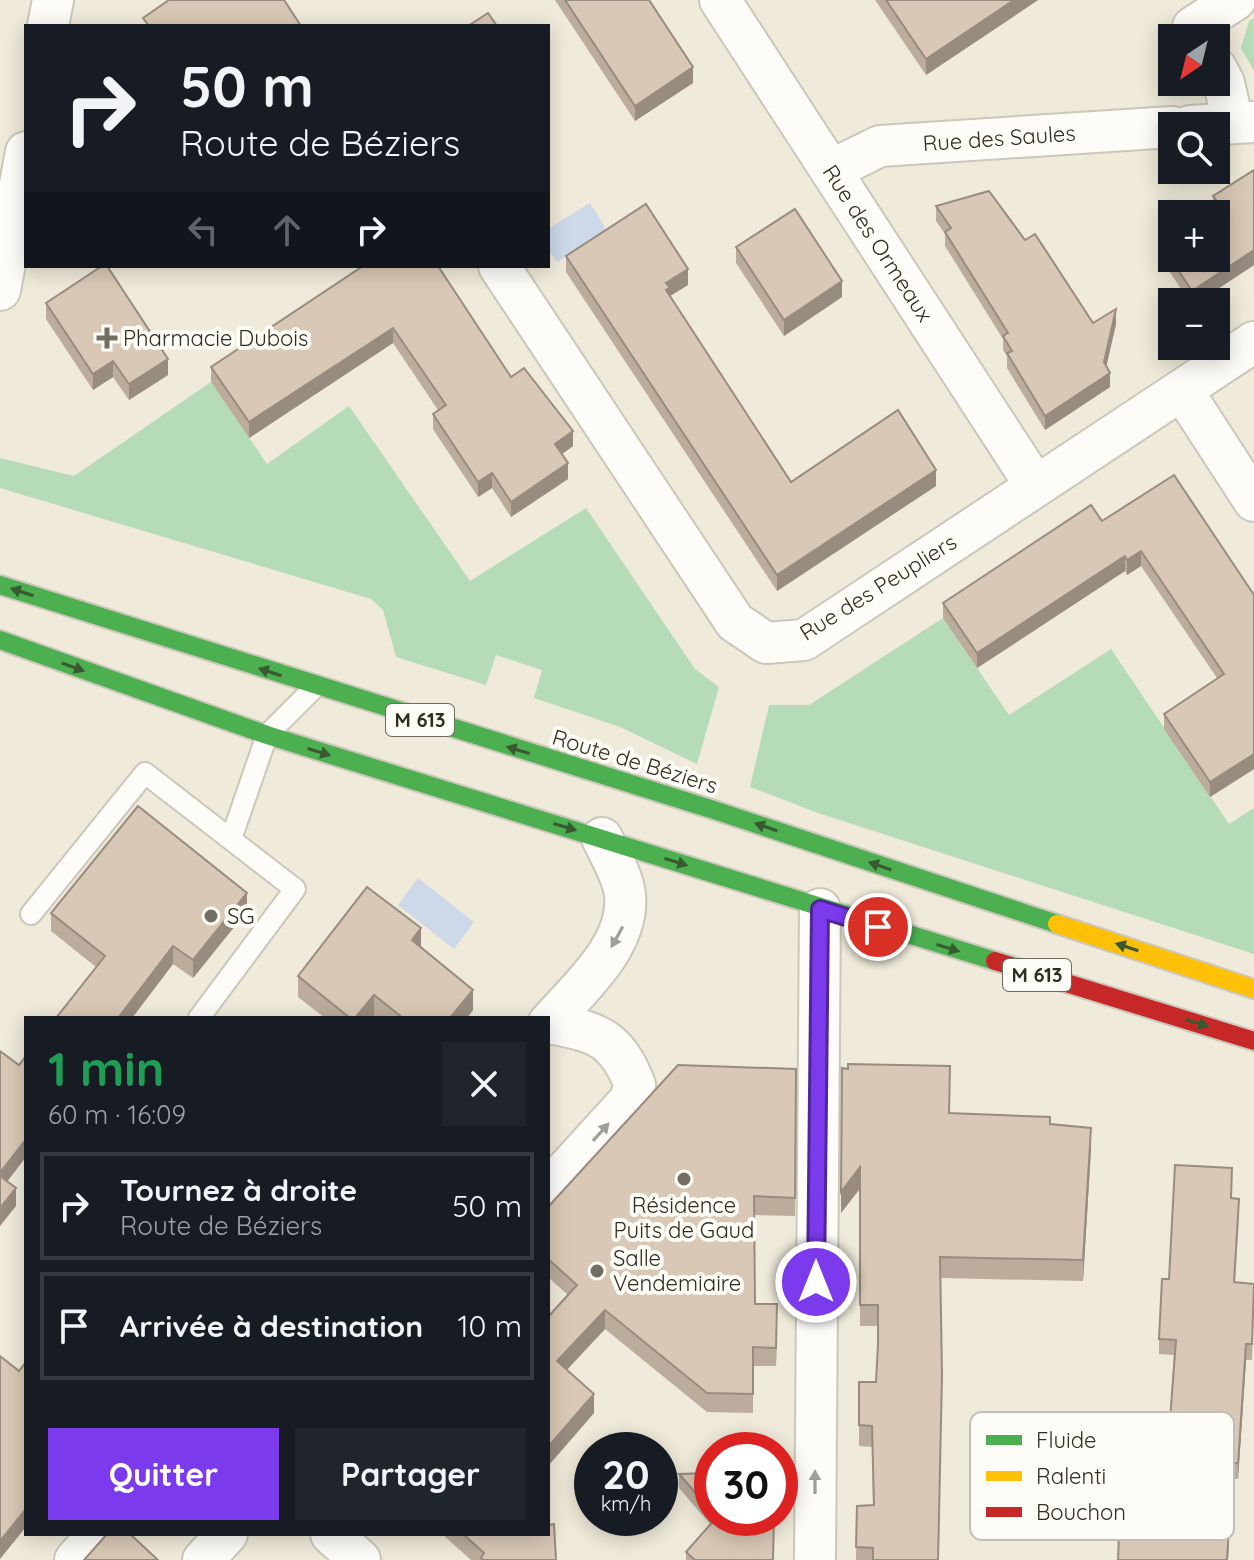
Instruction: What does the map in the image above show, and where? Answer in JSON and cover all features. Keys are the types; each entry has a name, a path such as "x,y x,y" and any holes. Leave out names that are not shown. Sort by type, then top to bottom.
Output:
{"main road":[{"name":"Route de Béziers","path":"0,585 837,859 1254,989"},
{"name":"M 613","path":"0,640 267,735 822,902 1254,1041"}],"street":[{"path":"48,24 53,0"},
{"name":"Rue des Ormeaux","path":"720,0 1035,485"},
{"path":"1189,22 1235,0"},
{"path":"1230,95 1244,123"},
{"name":"Rue des Saules","path":"831,170 880,146 1158,128"},
{"path":"0,290 20,227 24,177"},
{"name":"Rue des Peupliers","path":"500,268 735,622 766,643 804,640 1254,342"},
{"path":"1182,390 1254,501"},
{"path":"550,1023 609,952 624,926 625,894 602,838"},
{"path":"815,1560 822,902"},
{"path":"550,1024 602,1036 616,1047 635,1085 629,1101 550,1188"},
{"path":"75,1560 96,1536"},
{"path":"203,1560 225,1536"},
{"path":"333,1536 360,1560"}],"lane":[{"path":"231,839 267,735 315,687"},
{"path":"31,914 145,773 295,889 200,1016"}],"green space":[{"path":"1254,18 1254,71 1241,48 1249,21"},
{"path":"211,382 267,464 349,406 470,581 586,508 695,669 719,687 697,764 620,727 534,698 542,670 496,655 486,685 396,657 383,610 371,599 0,488 0,458 74,476"},
{"path":"943,618 1009,715 1111,649 1229,824 1254,808 1254,954 818,813 750,787 769,705 809,705"}],"water":[{"path":"590,203 607,231 557,262 550,252 550,228"},
{"path":"418,878 474,922 454,949 398,905"}],"building":[{"path":"169,0 284,0 300,24 148,24 143,18"},
{"path":"565,0 649,0 693,67 635,106"},
{"path":"886,0 1014,0 926,59"},
{"path":"488,13 496,24 471,24"},
{"path":"1254,170 1254,250 1230,266 1230,200 1216,200 1213,196"},
{"path":"989,191 1025,240 1035,234 1093,323 1116,309 1104,362 1110,373 1045,416 1007,353 1012,351 1003,336 1008,333 945,232 951,228 936,206"},
{"path":"646,204 688,269 666,283 670,288 666,290 791,482 898,410 936,470 777,575 566,256"},
{"path":"795,209 842,281 784,320 736,247"},
{"path":"99,268 108,268 168,359 129,384 113,361 93,374 46,303"},
{"path":"360,268 439,268 511,377 524,368 573,431 555,444 568,463 511,502 492,473 478,482 433,414 446,405 393,328 249,422 211,367"},
{"path":"1180,272 1221,272 1197,288 1190,288"},
{"path":"1174,475 1254,595 1254,754 1210,782 1164,714 1224,674 1141,551 1127,560 1125,556 977,653 943,603 1091,505 1102,521"},
{"path":"138,806 247,893 193,960 173,946 120,1016 58,1016 105,956 51,913"},
{"path":"367,887 421,928 412,940 473,990 452,1016 400,1016 374,995 357,1016 348,1016 298,976"},
{"path":"0,1051 19,1065 24,1059 24,1142 0,1173"},
{"path":"848,1064 950,1066 949,1113 1050,1117 1050,1124 1091,1128 1083,1260 940,1257 942,1375 938,1560 873,1560 873,1548 856,1547 857,1506 874,1505 872,1426 859,1425 859,1382 876,1382 878,1305 860,1305 860,1167 841,1192 842,1068 848,1069"},
{"path":"678,1065 796,1069 795,1198 754,1196 755,1304 777,1304 776,1348 753,1347 753,1394 707,1393 605,1310 557,1361 594,1394 550,1445 550,1315 577,1285 550,1261 550,1205"},
{"path":"1175,1165 1232,1168 1231,1198 1239,1199 1234,1282 1254,1284 1252,1344 1246,1344 1238,1463 1234,1463 1234,1412 1171,1412 1176,1340 1159,1339 1162,1279 1169,1279"},
{"path":"0,1176 16,1188 0,1208"},
{"path":"0,1356 19,1371 24,1365 24,1511 0,1541"},
{"path":"679,1474 694,1474 694,1491"},
{"path":"554,1524 556,1560 483,1560 484,1553 465,1536 550,1536 550,1525"},
{"path":"105,1536 132,1536 158,1560 84,1560"},
{"path":"700,1536 774,1536 772,1560 695,1560 686,1552"},
{"path":"1119,1540 1228,1540 1227,1560 1118,1560"}],"traffic: fast":[{"path":"0,585 714,810 1057,924"},
{"path":"0,640 267,735 995,961"}],"traffic: slow":[{"path":"1057,924 1254,989"}],"traffic: jam":[{"path":"995,961 1254,1041"}],"place":[{"name":"Pharmacie Dubois","path":"107,338"},
{"name":"SG","path":"211,916"},
{"name":"Résidence Puits de Gaud","path":"684,1179"},
{"name":"Salle Vendemiaire","path":"597,1271"}],"route":[{"path":"816,1282 820,909 878,927"}]}
